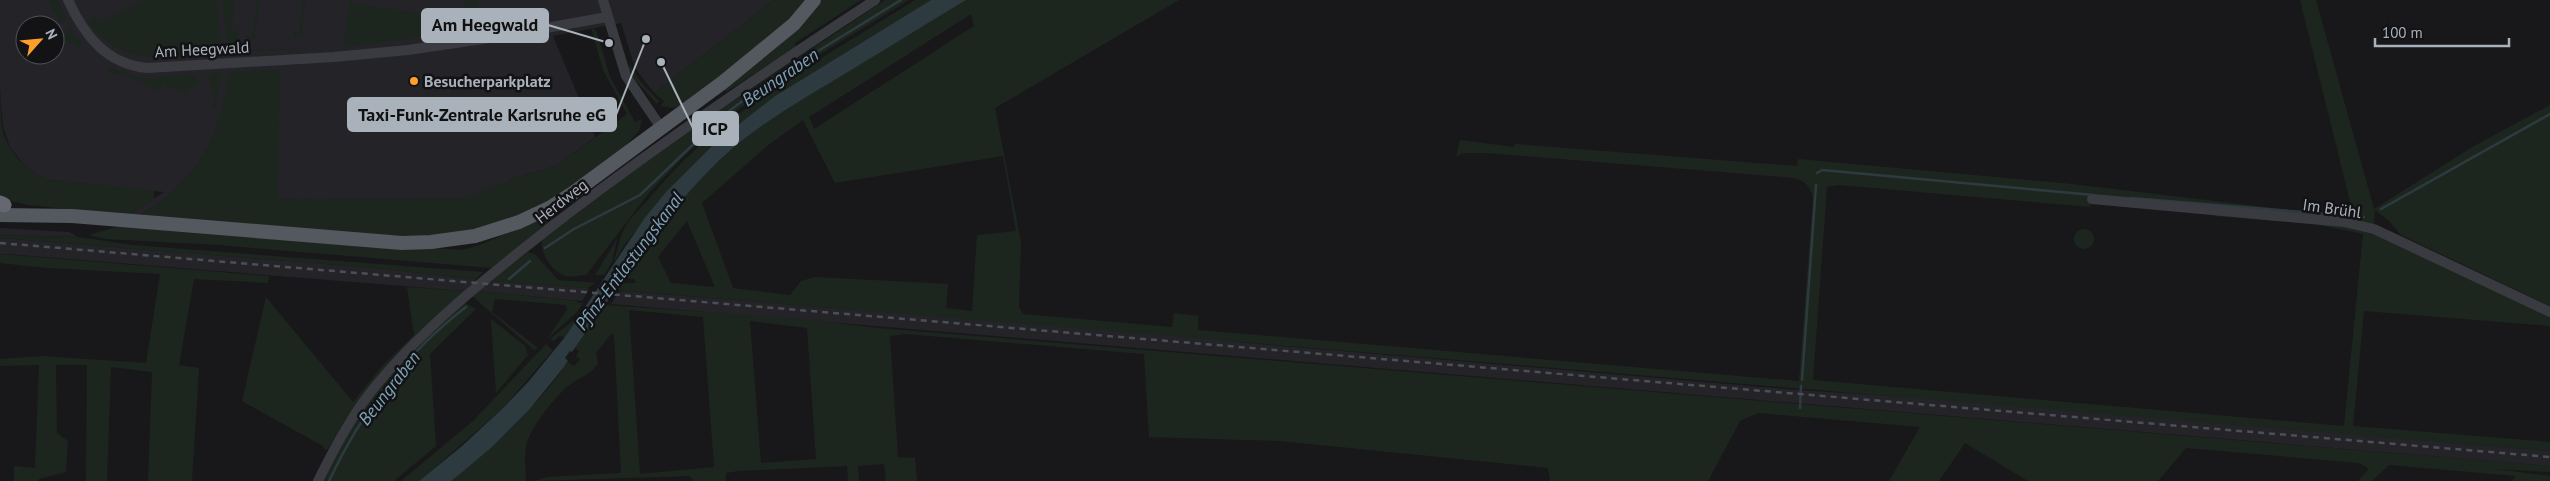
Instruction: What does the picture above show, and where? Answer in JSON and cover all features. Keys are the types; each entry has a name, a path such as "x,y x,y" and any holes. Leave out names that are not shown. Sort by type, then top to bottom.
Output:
{"main road":[{"path":"1,207 72,216 368,241 418,242 454,239 506,226 551,207 662,129 769,45 807,11 814,0"}],"street":[{"name":"Am Heegwald","path":"68,0 83,30 96,46 121,62 147,68 334,57 408,50 496,37 607,17"},
{"path":"602,0 626,76 662,129"},
{"name":"Herdweg","path":"318,481 351,420 380,380 423,337 495,271 660,144 875,0"},
{"name":"Im Brühl","path":"2092,199 2344,222 2374,230 2550,312"}],"shaded area":[{"path":"0,0 774,0 654,93 635,68 621,23 553,36 595,137 558,165 512,179 487,191 466,198 277,199 172,194 138,217 128,215 164,192 50,180 39,176 25,166 10,147 3,127 0,89"},
{"path":"48,0 58,0 67,19 65,20 65,15 56,15"},
{"path":"147,0 216,0 222,53 166,57 131,53 116,47 101,37 88,21 95,16 99,22"},
{"path":"222,0 235,0 232,31 238,31 240,43 249,50 326,47 229,53"},
{"path":"257,0 260,0 255,36 261,38 248,40 247,36 252,36"},
{"path":"303,0 306,0 302,32 308,35 295,37 293,32 299,32"},
{"path":"350,0 353,0 353,4 456,17 457,11 463,12 464,0 479,0 475,31 350,46 344,43"},
{"path":"774,0 805,0 779,30 732,68 683,104 673,108 661,106 664,101 654,93"},
{"path":"822,0 861,0 795,43 796,47 726,92 723,87 805,20"},
{"path":"885,0 909,0 786,75 721,122 684,156 649,193 587,274 566,276 554,269 545,255 542,240 656,153"},
{"path":"915,0 931,0 775,96 716,142 666,192 623,247 614,262 622,233 630,220 681,164 711,136 776,87"},
{"path":"966,0 1179,0 995,108 1021,242 1019,307 1023,314 1172,327 1174,313 1198,316 1198,330 1799,381 1813,198 1809,187 1805,183 1795,178 1487,153 1463,153 1456,157 1460,140 1514,147 1515,144 1797,166 1798,159 2072,184 2291,210 2353,213 2300,0 2316,0 2374,209 2474,146 2550,105 2550,306 2401,235 2389,221 2375,210 2373,232 2550,314 2550,326 2364,311 2353,426 2550,442 2550,451 616,290 620,283 636,283 634,279 624,277 651,237 683,198 737,145 792,105","holes":["971,14 974,26 814,129 809,117","803,120 835,183 1003,156 1016,231 977,235 972,311 946,308 948,284 815,277 801,281 790,295 733,288 702,203 767,146","1838,185 2090,207 2094,197 2216,208 2215,216 2314,224 2363,234 2344,426 1813,380 1827,187","687,221 715,287 671,283 658,257"]},
{"path":"71,28 81,43 80,47 77,48 74,44 65,40 67,37 65,31"},
{"path":"591,28 596,30 610,77 635,122 642,119 639,131 624,147 555,199 531,211 462,233 412,237 138,217 158,204 175,189 190,174 202,157 212,138 219,118 225,96 228,72 280,69 277,199 466,198 512,179 558,165 627,114 603,70"},
{"path":"630,65 640,81 659,101 657,104 628,69"},
{"path":"110,67 129,75 147,78 193,75 198,80 194,88 188,86 185,92 188,93 187,96 163,84 159,91 128,77 109,73 106,70"},
{"path":"221,73 216,110 213,108 214,97 208,78 213,74"},
{"path":"0,89 1,122 6,140 15,155 34,172 50,180 154,190 154,199 128,215 28,205 0,198"},
{"path":"552,211 555,218 491,268 219,245 106,239 89,235 123,225 461,250 494,239"},
{"path":"0,228 69,232 78,237 0,235"},
{"path":"2084,229 2091,232 2094,239 2091,246 2084,249 2077,246 2074,239 2077,232"},
{"path":"0,235 78,237 132,245 483,272 476,279 374,268 0,238"},
{"path":"0,238 374,268 476,279 465,291 0,254"},
{"path":"617,239 612,262 604,275 595,275"},
{"path":"528,252 535,254 558,280 596,283 587,288 490,281"},
{"path":"0,254 269,276 268,283 194,279 179,365 199,368 192,481 148,481 152,372 111,367 107,481 86,481 87,365 56,365 57,433 68,441 66,472 39,479 38,481 14,481 14,466 35,468 39,365 0,366 0,359 43,356 146,363 160,274 47,268 0,263"},
{"path":"490,281 589,289 582,301 477,291"},
{"path":"407,287 465,291 376,378 345,420 328,449 325,450 323,446 242,401 266,297 353,402 383,365 414,335"},
{"path":"477,291 583,303 577,312 547,339 567,310 566,305 495,299 492,312 538,348 534,350 472,296"},
{"path":"619,292 1208,338 1798,390 1922,398 2550,451 2550,466 611,304"},
{"path":"465,303 476,309 430,354 436,446 394,481 322,481 360,410 414,349"},
{"path":"605,305 793,318 878,328 2550,466 2550,472 2495,469 2550,476 2550,481 2512,481 2516,476 2389,465 2372,481 2358,481 2368,470 2367,467 2359,463 2186,448 2158,481 2028,481 1965,443 1939,481 1889,481 1920,427 1758,413 1740,421 1708,481 1550,481 1548,468 1280,441 1149,437 1144,354 906,334 890,336 898,457 915,458 917,481 886,481 884,464 858,466 859,481 848,481 847,466 738,471 726,473 726,481 693,481 690,476 535,481 547,477 621,473 614,335 611,334 596,353 598,364 590,372 562,391 533,429 526,446 526,481 451,481 514,426 556,379 568,362 574,366 580,359 576,356 579,351 575,348","holes":["629,310 703,317 714,467 640,474","750,321 807,328 816,459 761,463"]},
{"path":"579,316 565,337 559,336 554,341 550,339"},
{"path":"491,319 525,346 528,355 496,393"},
{"path":"546,344 553,350 502,409 419,481 401,481 474,420"}],"water":[{"name":"Pfinz-Entlastungskanal","path":"931,0 966,0 793,105 747,136 733,148 709,170 666,219 572,352 570,351 565,358 568,361 564,367 529,410 492,447 451,481 419,481 462,446 529,381 565,337 644,219 666,192 716,142 775,96"}],"waterway":[{"name":"Beungraben","path":"545,248 574,229 640,195 725,114 771,80 901,0"},
{"path":"2381,209 2550,114"},
{"path":"1817,173 1822,170 2093,195"},
{"path":"1802,380 1816,185"},
{"path":"2131,198 2364,217"},
{"name":"Beungraben","path":"509,279 530,261"},
{"name":"Beungraben","path":"329,481 355,432 387,386 424,344 466,307"},
{"path":"1800,408 1801,386"}],"railway":[{"path":"0,243 2550,457"}],"place":[{"name":"Taxi-Funk-Zentrale Karlsruhe eG","path":"646,39"},
{"name":"Am Heegwald","path":"609,43"},
{"name":"ICP","path":"661,62"},
{"name":"Besucherparkplatz","path":"414,81"}]}
